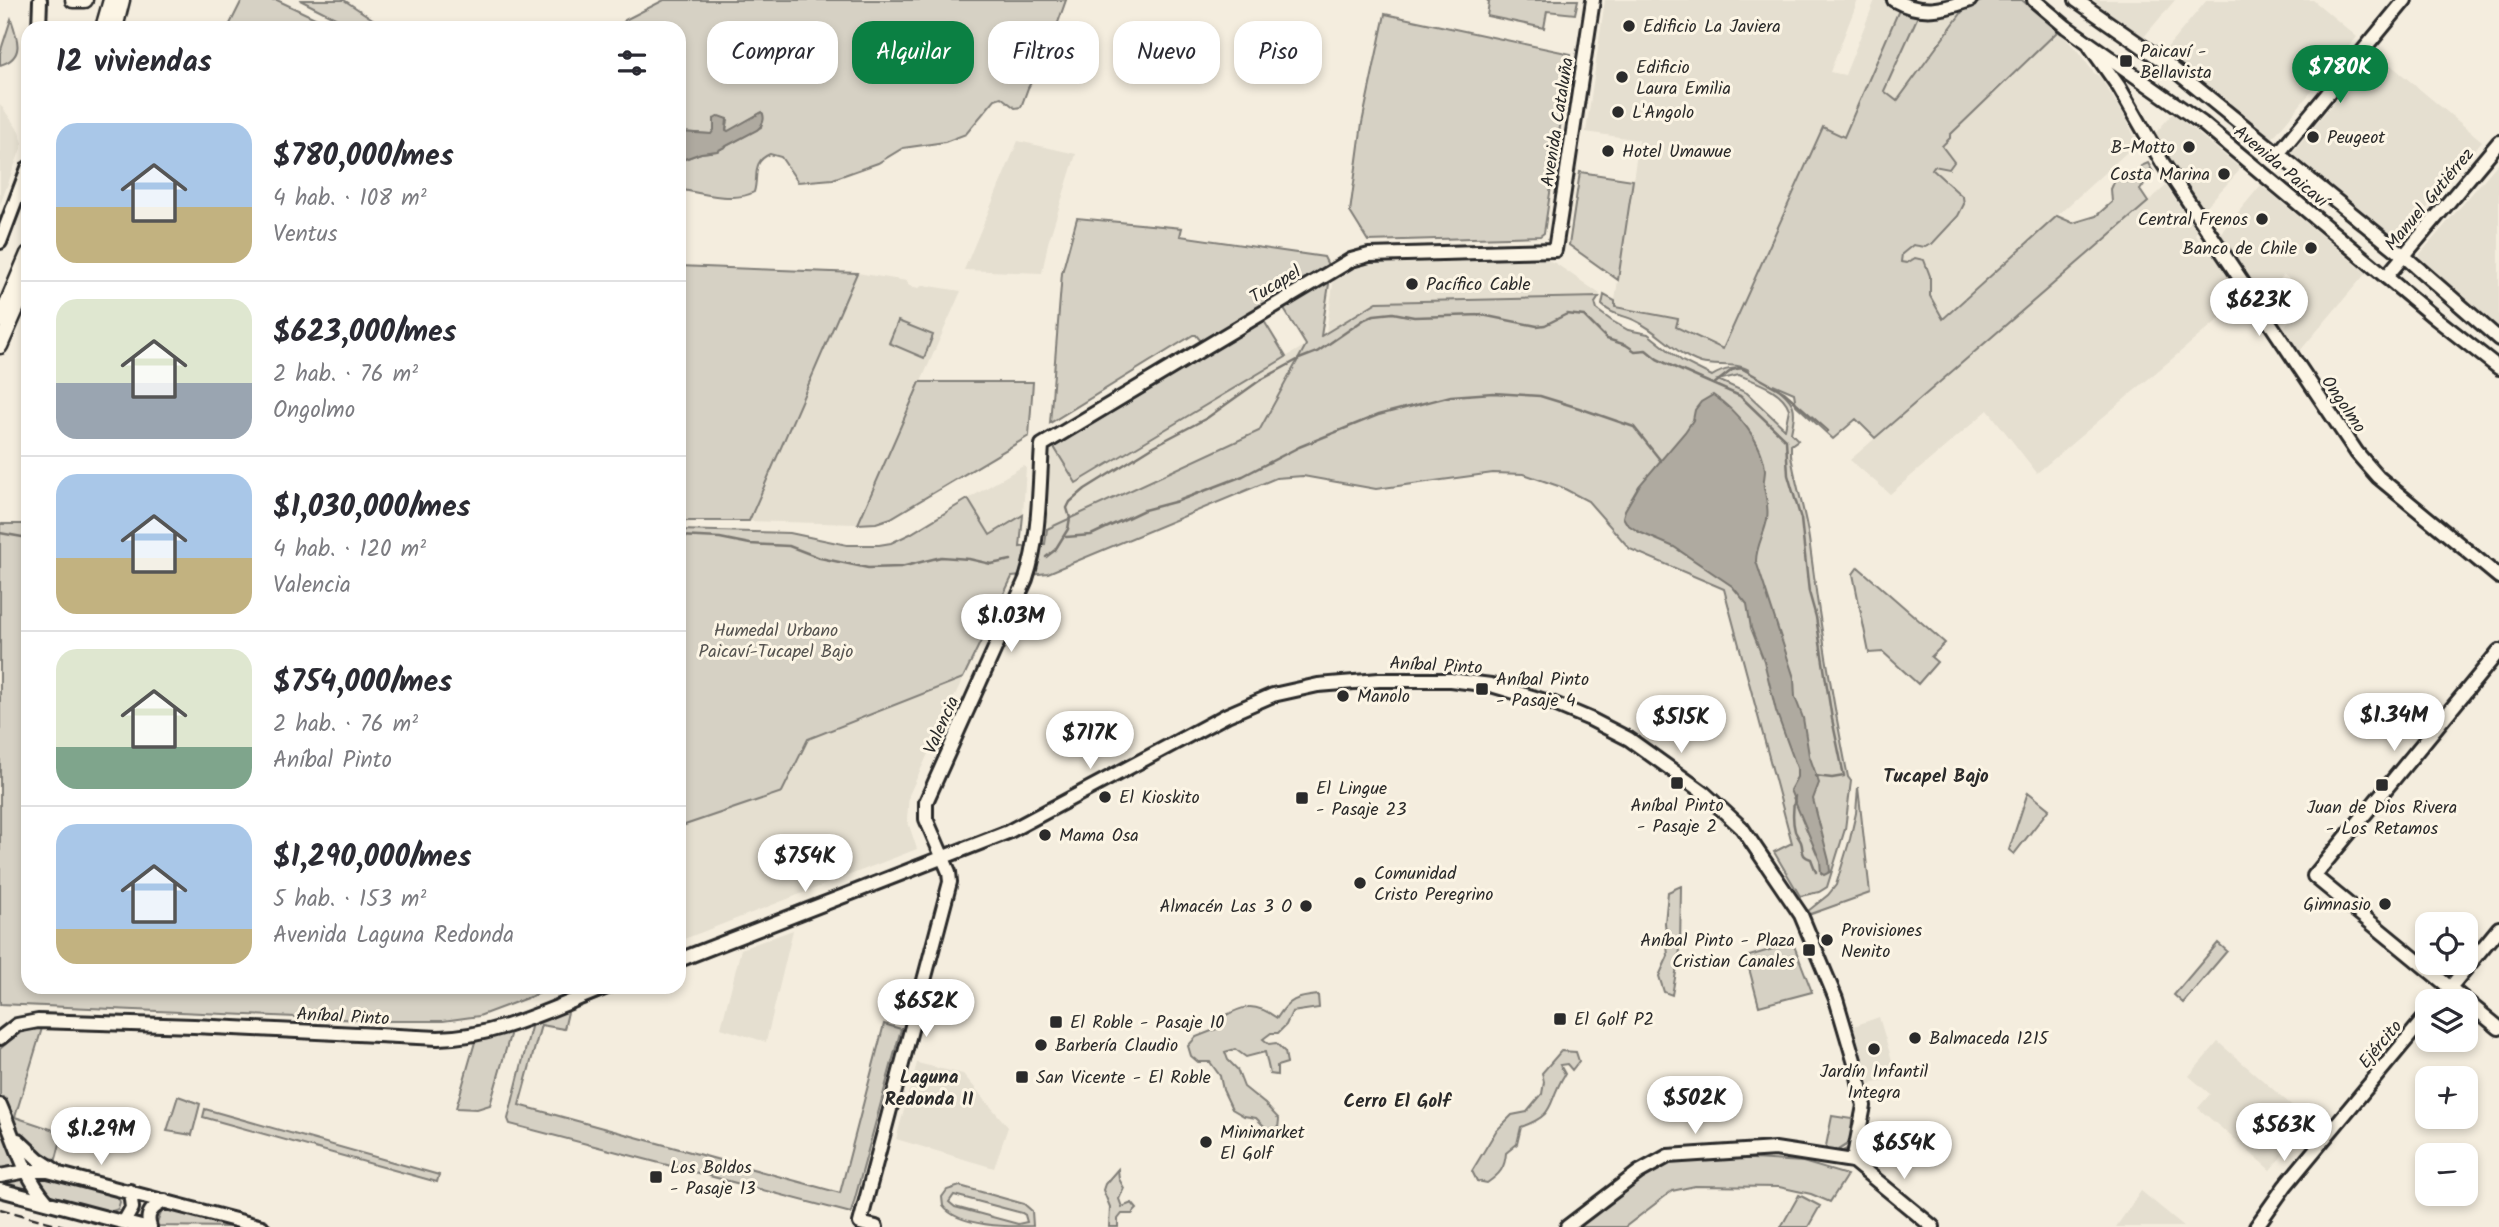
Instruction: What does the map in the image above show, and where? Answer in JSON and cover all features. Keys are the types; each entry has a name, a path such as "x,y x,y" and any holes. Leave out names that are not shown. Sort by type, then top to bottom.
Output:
{"highway":[{"path":"73,0 85,0"},
{"path":"105,21 111,0"},
{"path":"117,21 122,0"},
{"path":"0,320 21,270"},
{"path":"0,346 21,298"}],"street":[{"path":"39,21 40,0"},
{"name":"Avenida Cataluña","path":"1555,250 1592,0"},
{"path":"1894,0 1910,8 1927,11 1945,9 1970,0"},
{"name":"Avenida Paicaví","path":"2034,0 2066,27 2187,112 2499,368"},
{"name":"Avenida Paicaví","path":"2076,0 2166,63 2404,257 2499,339"},
{"path":"2277,155 2405,0"},
{"name":"Ongolmo","path":"2086,40 2119,87 2162,162 2357,453 2378,477 2499,577"},
{"name":"Manuel Gutiérrez","path":"2386,277 2499,142"},
{"path":"0,242 21,187"},
{"name":"Tucapel","path":"1042,445 1351,260 1370,255 1555,250"},
{"name":"Valencia","path":"876,1227 860,1223 950,881 949,872 926,819 926,802 1033,558 1042,445"},
{"path":"2499,651 2315,876 2499,1028"},
{"name":"Aníbal Pinto","path":"686,957 1023,826 1238,709 1285,691 1353,682 1417,679 1469,682 1533,696 1590,719 1641,747 1704,793 1742,828 1789,897 1809,932 1834,992 1856,1066 1864,1106 1853,1161"},
{"path":"2450,987 2499,928"},
{"name":"Aníbal Pinto","path":"0,1038 8,1030 27,1022 194,1026 453,1038 492,1031 589,994"},
{"name":"Ejército","path":"2256,1227 2286,1186 2415,1030"},
{"path":"0,1105 27,1171 47,1202"},
{"path":"11,1132 38,1159 64,1174"},
{"path":"1567,1227 1639,1172 1668,1156 1776,1149 1853,1161 1933,1227"},
{"path":"0,1176 27,1171 64,1174 262,1227"},
{"path":"0,1190 141,1227"},
{"path":"124,1222 132,1209 130,1191"},
{"path":"150,1227 150,1212 165,1200"}],"shaded area":[{"path":"1605,0 1858,0 1830,72 1845,75 1875,0 1884,0 1899,10 1844,138 1823,127 1723,349 1676,327 1678,319 1614,307 1639,140 1586,132"},
{"path":"2094,0 2175,0 2143,38 2135,36"},
{"path":"2207,0 2313,0 2357,37 2270,141 2161,55"},
{"path":"1965,8 1898,102 1884,92 1918,16 1943,16"},
{"path":"2058,31 2100,77 2126,118 2137,143 1935,327 1897,260 1923,161"},
{"path":"2375,52 2482,141 2399,242 2291,154"},
{"path":"0,104 19,131 21,148 0,205"},
{"path":"762,112 763,122 757,130 717,151 686,158 686,132 711,134 714,130 714,119 719,116 727,119 728,131"},
{"path":"2173,113 2239,167 2239,171 2202,211 2161,153 2153,136"},
{"path":"1018,141 1076,154 1048,243 1042,273 964,270"},
{"path":"2499,162 2499,327 2420,263 2420,254"},
{"path":"2261,185 2366,273 2299,352 2295,352 2280,332 2302,305 2293,297 2300,288 2284,275 2259,302 2218,239"},
{"path":"2166,186 2197,231 2195,234 2202,244 2208,244 2244,298 2037,473 1988,410 1890,494 1850,460"},
{"path":"1544,259 1555,263 1600,294 1599,297 1377,302 1326,333 1334,278 1362,264"},
{"path":"857,273 907,281 909,286 919,288 923,285 961,291 858,524 749,521"},
{"path":"1306,345 1259,431 1047,529 1044,502 1048,451 1054,447 1076,483"},
{"path":"1713,395 1731,409 1747,428 1763,459 1768,514 1756,561 1794,678 1795,697 1803,718 1809,755 1819,783 1813,799 1829,861 1830,872 1824,875 1790,790 1797,777 1797,768 1776,711 1764,661 1751,628 1747,604 1732,586 1674,547 1639,532 1627,524 1623,517 1639,486 1685,432 1693,420 1695,410 1701,402"},
{"path":"1023,466 1026,467 1023,515 990,535 968,499"},
{"path":"963,678 909,795 907,819 917,849 686,938 686,825 782,792 808,739"},
{"path":"793,930 766,1042 721,1028 741,949"},
{"path":"1879,1017 1897,1077 1870,1084 1854,1026"},
{"path":"2218,1042 2311,1122 2270,1170 2198,1108 2210,1094 2189,1076"},
{"path":"917,1063 963,1074 1008,1127 994,1168 896,1139"},
{"path":"2141,1191 2185,1227 2116,1227"}],"green space":[{"path":"242,0 277,0 321,21 232,21"},
{"path":"300,0 344,0 376,21 341,21"},
{"path":"664,0 1066,0 1059,21 988,21 988,84 1030,84 1021,107 1015,108 1001,97 995,99 966,134 945,142 903,148 878,163 833,179 798,182 781,157 770,154 758,165 754,192 738,197 686,190 686,158 717,151 761,127 763,114 728,132 728,121 714,119 714,130 711,134 686,132 686,21 624,21"},
{"path":"1487,0 1578,0 1575,14 1547,11 1544,28 1487,16"},
{"name":"Humedal Urbano Paicaví-Tucapel Bajo","path":"1984,0 2022,0 2058,31 1950,135 1942,146 1954,162 1949,169 1934,166 1932,169 1963,197 1964,204 1958,216 1932,244 1925,247 1913,245 1902,254 1901,262 1907,263 1915,258 1924,260 1930,276 1930,296 1943,319 2057,216 2073,223 2096,216 2112,202 2111,189 2116,178 2122,177 2126,182 2133,180 2141,166 2148,163 2153,172 2140,190 2148,202 1875,438 1856,419 1833,439 1796,405 1794,393 1773,384 1790,400 1794,410 1791,433 1798,440 1791,445 1791,455 1807,528 1837,718 1851,781 1845,829 1827,887 1819,892 1800,896 1774,852 1792,843 1724,589 1630,549 1588,501 1561,487 1524,474 1493,473 1376,489 1303,476 1276,478 1048,573 1012,577 963,678 808,739 782,792 686,825 686,530 790,533 847,545 879,545 891,543 910,534 968,499 990,535 1023,515 1020,547 1045,544 1047,529 1259,431 1306,345 1279,301 1205,346 1193,335 1050,423 1062,273 1077,218 1182,228 1180,236 1324,257 1331,271 1321,336 1377,302 1599,297 1595,303 1597,310 1612,321 1628,330 1648,334 1682,361 1712,376 1730,369 1749,370 1738,366 1701,363 1692,359 1645,326 1606,308 1602,305 1604,295 1615,301 1615,307 1678,319 1676,327 1723,349 1823,127 1844,137 1899,10 1918,16 1884,91 1897,101 1965,8","holes":["1739,375 1761,384 1786,402 1789,409 1785,429 1747,393 1718,380"]},
{"path":"1385,14 1571,54 1544,233 1540,236 1368,241 1350,212 1362,123"},
{"path":"11,19 18,47 13,58 0,65 0,53"},
{"path":"1580,172 1633,180 1618,280 1569,245"},
{"path":"686,266 857,273 749,521 686,521"},
{"path":"898,321 933,335 924,358 889,343"},
{"path":"1264,321 1286,357 1076,483 1054,447"},
{"path":"920,382 1033,382 1029,436 891,518 876,523 858,524"},
{"path":"0,524 21,524 21,994 537,994 479,1016 443,1021 385,1021 0,1004"},
{"path":"1858,567 1945,643 1931,657 1937,662 1918,684 1883,652 1869,653 1853,574"},
{"path":"1858,787 1870,893 1811,914 1808,911 1836,885 1856,813"},
{"path":"2028,792 2049,809 2014,854 2009,850"},
{"path":"1681,886 1680,950 1672,995 1664,992 1659,976 1668,956 1665,923 1668,892"},
{"path":"1793,943 1812,992 1759,1006 1746,957"},
{"path":"2218,943 2227,951 2183,1003 2174,995"},
{"path":"1318,995 1319,1008 1292,1012 1286,1025 1278,1033 1271,1033 1263,1039 1269,1044 1276,1043 1285,1052 1287,1063 1277,1066 1277,1075 1270,1074 1265,1052 1246,1057 1235,1049 1225,1052 1228,1060 1237,1069 1244,1087 1279,1119 1278,1129 1266,1128 1256,1118 1244,1116 1232,1109 1220,1076 1210,1062 1198,1062 1191,1056 1188,1046 1196,1037 1219,1028 1221,1018 1236,1010 1249,1007 1262,1009 1277,1018 1294,1000"},
{"path":"569,1008 564,1029 541,1025 519,1105 840,1193 884,1024 901,1029 851,1213 510,1124 508,1119 532,1023"},
{"path":"43,1025 15,1117 57,1131 62,1136 56,1159 32,1149 0,1116 0,1049 26,1026"},
{"path":"512,1028 490,1105 477,1109 456,1108 475,1042"},
{"path":"1561,1051 1576,1052 1579,1061 1572,1070 1567,1064 1560,1065 1565,1074 1550,1107 1541,1117 1521,1127 1517,1144 1506,1153 1503,1167 1498,1174 1487,1183 1477,1181 1472,1171 1496,1131 1512,1115 1527,1112 1542,1094 1542,1073"},
{"path":"178,1096 200,1104 192,1135 167,1131"},
{"path":"205,1109 439,1175 437,1182 203,1117"},
{"path":"1832,1116 1852,1119 1851,1142 1834,1153 1825,1151"},
{"path":"2,1125 36,1195 0,1186"},
{"path":"1735,1158 1803,1162 1847,1175 1830,1202 1811,1194 1779,1187 1695,1186 1672,1191 1625,1227 1579,1227 1664,1162"},
{"path":"1118,1169 1124,1188 1119,1199 1122,1207 1132,1203 1137,1209 1132,1214 1122,1214 1118,1219 1118,1227 1109,1227 1110,1207 1103,1190"},
{"path":"44,1177 118,1197 118,1209 107,1213 42,1194 35,1179"},
{"path":"960,1186 1024,1204 1032,1211 1033,1226 985,1224 960,1218 943,1206 942,1197 947,1190","holes":["954,1195 1022,1213 1027,1222 1018,1224 955,1207 949,1202"]},
{"path":"1799,1195 1820,1206 1808,1227 1781,1227"},
{"path":"163,1208 234,1227 156,1226"}],"waterway":[{"path":"1046,557 1055,550 1068,529 1070,518 1067,508 1070,502 1085,489 1154,446 1207,418 1259,381 1317,352 1365,319 1393,313 1414,317 1482,315 1537,326 1567,314 1584,316 1607,339 1635,351 1646,350 1657,359 1740,396 1786,440 1788,475 1801,519 1809,592 1816,617 1844,776 1815,776"},
{"path":"1714,384 1732,370 1741,368 1784,392 1828,431"},
{"path":"1066,537 1091,535 1144,510 1178,501 1243,476 1299,447 1378,415 1451,396 1493,393 1540,396 1579,408 1634,427 1661,461"},
{"path":"0,533 21,537"},
{"path":"686,536 789,546 820,558 868,568 901,567 941,557 991,564 1011,560"},
{"path":"1795,796 1795,831 1804,855 1811,859 1816,872"},
{"path":"1839,1153 1847,1149 1851,1141"}],"railway":[{"path":"0,1209 67,1227"}],"place":[{"name":"Edificio La Javiera","path":"1629,26"},
{"name":"Paicaví - Bellavista","path":"2126,61"},
{"name":"Edificio Laura Emilia","path":"1622,77"},
{"name":"L'Angolo","path":"1618,112"},
{"name":"Peugeot","path":"2313,137"},
{"name":"B-Motto","path":"2189,147"},
{"name":"Hotel Umawue","path":"1608,151"},
{"name":"Costa Marina","path":"2224,174"},
{"name":"Central Frenos","path":"2262,219"},
{"name":"Banco de Chile","path":"2311,248"},
{"name":"Pacífico Cable","path":"1412,284"},
{"name":"Aníbal Pinto - Pasaje 4","path":"1482,689"},
{"name":"Manolo","path":"1343,696"},
{"name":"Aníbal Pinto - Pasaje 2","path":"1677,783"},
{"name":"Juan de Dios Rivera - Los Retamos","path":"2382,785"},
{"name":"El Kioskito","path":"1105,797"},
{"name":"El Lingue - Pasaje 23","path":"1302,798"},
{"name":"Mama Osa","path":"1045,835"},
{"name":"Comunidad Cristo Peregrino","path":"1360,883"},
{"name":"Gimnasio","path":"2385,904"},
{"name":"Almacén Las 3 O","path":"1306,906"},
{"name":"Provisiones Nenito","path":"1827,940"},
{"name":"Aníbal Pinto - Plaza Cristian Canales","path":"1809,950"},
{"name":"El Golf P2","path":"1560,1019"},
{"name":"El Roble - Pasaje 10","path":"1056,1022"},
{"name":"Balmaceda 1215","path":"1915,1038"},
{"name":"Barbería Claudio","path":"1041,1045"},
{"name":"Jardín Infantil Integra","path":"1874,1049"},
{"name":"San Vicente - El Roble","path":"1022,1077"},
{"name":"Minimarket El Golf","path":"1206,1142"},
{"name":"Los Boldos - Pasaje 13","path":"656,1177"}],"district":[{"name":"Tucapel Bajo","path":"1936,775"},
{"name":"Laguna Redonda II","path":"929,1087"},
{"name":"Cerro El Golf","path":"1397,1100"}]}
